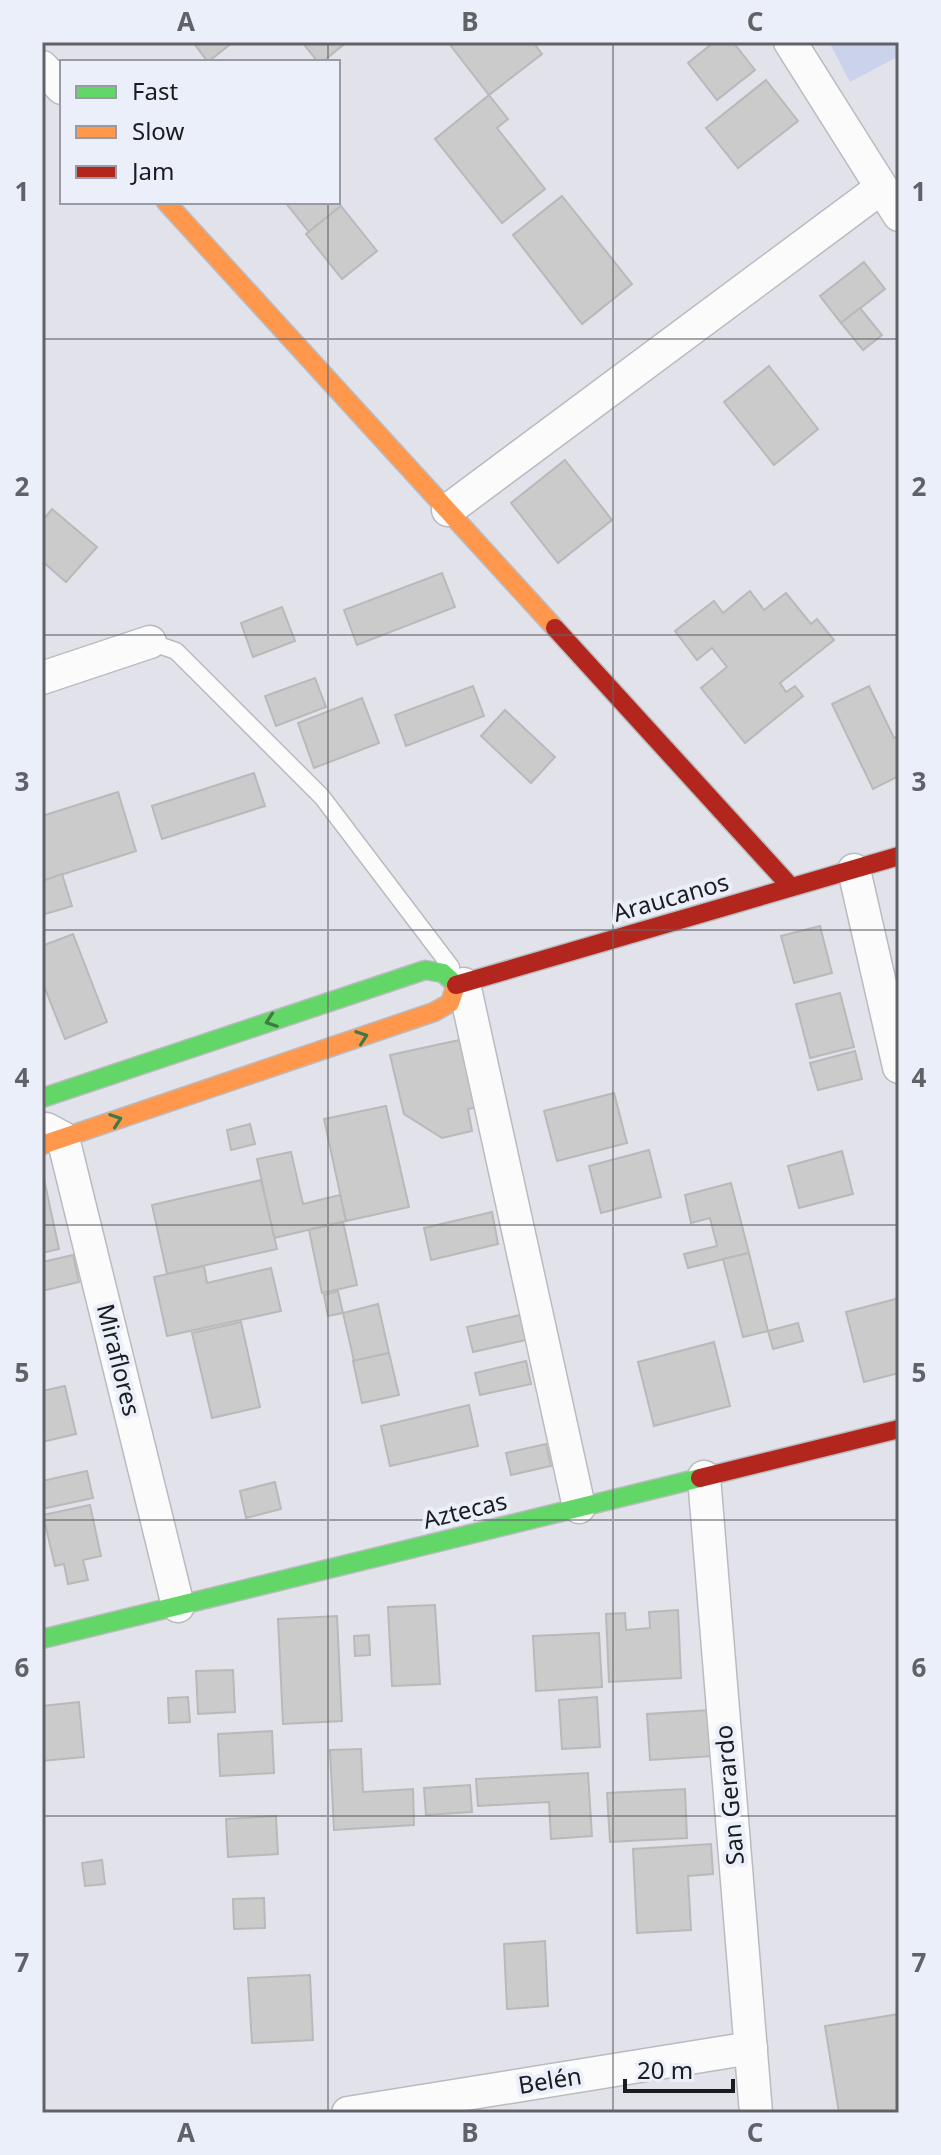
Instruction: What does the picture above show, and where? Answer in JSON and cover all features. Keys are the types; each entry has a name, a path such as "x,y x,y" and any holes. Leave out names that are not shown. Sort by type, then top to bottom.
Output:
{"street":[{"path":"790,42 899,215"},
{"path":"42,67 60,86"},
{"path":"448,510 881,188"},
{"path":"168,204 791,887"},
{"path":"42,678 150,642"},
{"name":"Araucanos","path":"460,985 899,856"},
{"path":"854,870 899,1067"},
{"path":"42,1098 425,970 443,973 460,985 579,1507"},
{"path":"49,1136 434,1012 450,1003 460,985"},
{"name":"Miraflores","path":"49,1136 178,1606"},
{"name":"Aztecas","path":"42,1639 899,1429"},
{"name":"San Gerardo","path":"704,1477 756,2113"},
{"name":"Belén","path":"348,2113 751,2048"}],"lane":[{"path":"150,642 176,651 322,797 460,985"}],"shaded area":[{"path":"829,42 899,42 899,56 850,82"}],"building":[{"path":"193,42 233,42 210,60 206,60"},
{"path":"302,42 347,42 324,60 316,60"},
{"path":"456,42 533,42 542,54 489,95 451,46"},
{"path":"714,42 733,42 755,70 717,100 688,63"},
{"path":"766,80 798,121 738,168 706,128"},
{"path":"489,95 508,119 497,128 545,189 502,223 435,139"},
{"path":"562,196 632,284 582,324 513,235"},
{"path":"287,204 340,204 341,206 309,232"},
{"path":"341,206 377,251 342,279 306,234"},
{"path":"864,262 885,289 841,323 820,296"},
{"path":"860,308 882,335 863,350 841,323"},
{"path":"769,366 818,429 774,465 724,402"},
{"path":"565,460 612,520 558,563 511,503"},
{"path":"52,509 97,547 66,582 42,561 42,521"},
{"path":"442,573 455,607 357,645 344,610"},
{"path":"750,591 764,610 786,593 811,624 817,619 834,640 780,683 786,692 795,686 803,696 745,743 701,688 727,667 712,648 697,660 675,631 714,601 723,613"},
{"path":"282,607 295,641 253,657 241,623"},
{"path":"315,678 326,707 276,726 265,696"},
{"path":"473,686 484,716 406,746 395,715"},
{"path":"869,686 894,738 899,736 899,776 873,789 832,704"},
{"path":"362,698 379,743 314,768 298,723"},
{"path":"505,710 555,757 531,783 481,736"},
{"path":"254,773 265,806 162,839 152,806"},
{"path":"118,792 136,851 42,881 42,816"},
{"path":"62,874 72,906 42,915 42,881"},
{"path":"820,926 832,973 794,983 781,936"},
{"path":"73,934 107,1022 65,1039 42,981 42,946"},
{"path":"840,993 854,1047 810,1058 796,1004"},
{"path":"464,1039 479,1107 468,1109 472,1131 442,1138 404,1114 390,1055"},
{"path":"855,1051 862,1079 818,1090 810,1063"},
{"path":"614,1093 627,1143 557,1161 544,1111"},
{"path":"386,1106 409,1207 346,1221 324,1119"},
{"path":"250,1124 255,1144 231,1150 227,1130"},
{"path":"649,1150 661,1197 601,1213 589,1166"},
{"path":"842,1151 853,1194 799,1208 788,1166"},
{"path":"291,1152 303,1204 340,1195 346,1221 274,1238 257,1159"},
{"path":"42,1180 59,1249 42,1253"},
{"path":"261,1180 277,1249 167,1274 152,1205"},
{"path":"731,1183 749,1253 688,1268 684,1254 717,1246 710,1218 691,1223 685,1195"},
{"path":"492,1212 498,1244 431,1260 424,1228"},
{"path":"343,1222 357,1285 322,1293 309,1230"},
{"path":"749,1253 768,1331 743,1337 723,1259"},
{"path":"73,1255 79,1282 42,1291 42,1262"},
{"path":"204,1266 207,1283 271,1268 281,1311 167,1336 154,1277"},
{"path":"338,1291 343,1313 328,1316 324,1295"},
{"path":"899,1298 899,1373 864,1382 846,1312"},
{"path":"378,1304 389,1353 354,1361 343,1313"},
{"path":"520,1315 526,1340 473,1352 467,1327"},
{"path":"241,1322 260,1407 212,1418 192,1333"},
{"path":"798,1323 803,1341 773,1349 768,1331"},
{"path":"714,1342 730,1406 654,1426 638,1362"},
{"path":"389,1353 399,1395 362,1403 353,1361"},
{"path":"526,1361 531,1384 480,1395 475,1373"},
{"path":"65,1386 76,1434 42,1442 42,1391"},
{"path":"469,1405 478,1446 390,1466 381,1426"},
{"path":"546,1444 551,1466 511,1475 506,1453"},
{"path":"87,1471 93,1498 42,1509 42,1481"},
{"path":"275,1482 281,1509 246,1518 240,1491"},
{"path":"90,1505 101,1556 83,1560 88,1580 68,1584 64,1564 55,1566 43,1515"},
{"path":"435,1605 440,1684 392,1686 388,1607"},
{"path":"678,1610 681,1678 609,1682 606,1614 625,1613 626,1630 650,1628 649,1612"},
{"path":"337,1616 342,1721 283,1724 278,1619"},
{"path":"599,1633 602,1687 536,1691 533,1636"},
{"path":"369,1635 370,1655 355,1656 354,1636"},
{"path":"233,1670 235,1712 198,1714 196,1671"},
{"path":"188,1697 190,1722 169,1723 168,1698"},
{"path":"597,1697 600,1747 562,1749 559,1700"},
{"path":"79,1702 84,1757 42,1761 42,1706"},
{"path":"711,1710 713,1756 650,1760 647,1714"},
{"path":"272,1731 274,1773 220,1776 218,1734"},
{"path":"361,1749 363,1792 413,1789 414,1825 334,1830 330,1750"},
{"path":"588,1773 592,1836 551,1839 549,1802 478,1806 476,1779"},
{"path":"470,1785 472,1812 426,1815 424,1788"},
{"path":"685,1789 687,1838 610,1842 607,1793"},
{"path":"276,1816 278,1854 228,1857 226,1819"},
{"path":"711,1844 713,1874 688,1876 691,1930 637,1933 633,1849"},
{"path":"102,1860 105,1884 85,1886 82,1863"},
{"path":"264,1898 265,1928 234,1929 233,1899"},
{"path":"545,1941 548,2006 507,2009 504,1944"},
{"path":"310,1975 313,2040 252,2043 248,1978"},
{"path":"899,2014 899,2113 839,2113 825,2026"}],"traffic: fast":[{"path":"42,1098 425,970 443,973 456,985"},
{"path":"42,1639 700,1478"}],"traffic: slow":[{"path":"168,204 555,628"},
{"path":"42,1145 434,1012 450,1003 456,985"}],"traffic: jam":[{"path":"555,628 791,887"},
{"path":"456,985 899,856"},
{"path":"700,1478 899,1429"}]}
